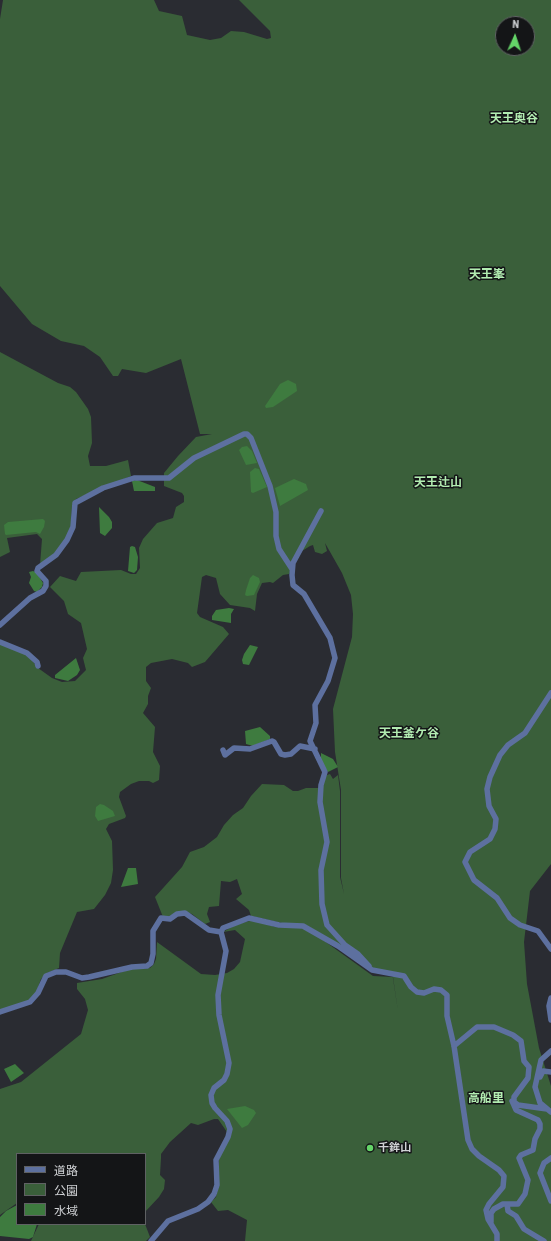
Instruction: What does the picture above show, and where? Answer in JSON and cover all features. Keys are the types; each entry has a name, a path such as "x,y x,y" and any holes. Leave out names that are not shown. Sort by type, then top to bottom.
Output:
{"street":[{"path":"0,625 30,598 43,591 46,586 46,580 37,571 38,568 56,554 67,540 73,527 75,503 103,488 134,478 169,478 194,458 244,434 247,434 251,438 270,486 276,512 276,536 279,548 292,570"},
{"path":"321,511 298,553 292,570 293,585 304,594 330,638 335,658 330,676 315,705 316,723 310,741 325,772 320,785 320,802 327,842 321,870 323,912 327,925 345,945 364,960 372,970"},
{"path":"0,642 27,653 37,662 38,666"},
{"path":"551,693 525,733 508,745 500,755 490,777 487,789 489,806 496,819 496,829 490,839 467,854 465,862 474,880 497,898 510,918 520,924 538,931 551,949"},
{"path":"223,750 225,755 234,748 250,748 272,740 281,754 285,755 291,754 300,746 315,749"},
{"path":"0,1012 22,1006 30,1002 38,993 46,976 56,972 66,972 82,978 90,978 132,967 147,966 153,959 153,931 160,918 170,919 177,914 186,913 208,930 221,932"},
{"path":"221,932 223,928 249,918 278,925 303,926 338,946 372,970 404,976 411,988 418,992 434,989 441,990 447,995 447,1016 454,1046 468,1140 472,1149 504,1176 503,1187 486,1210 498,1234 497,1241"},
{"path":"152,1241 168,1221 198,1209 211,1198 217,1185 216,1160 228,1137 230,1129 227,1122 212,1103 211,1095 214,1088 224,1080 229,1063 219,1015 218,995 226,951 221,932"},
{"path":"551,998 549,1006 551,1020"},
{"path":"454,1046 476,1027 500,1028 521,1041 524,1061 529,1067 529,1073 514,1097 513,1105 516,1110 538,1120 540,1124 533,1150 521,1155 519,1158 528,1180 525,1194 518,1204 503,1204 494,1209 491,1213 492,1224"},
{"path":"549,1110 540,1103 536,1093 541,1060 551,1051"},
{"path":"538,1076 540,1077 544,1071 551,1072"},
{"path":"514,1097 514,1102 518,1105 549,1110"},
{"path":"551,1158 544,1163 540,1173 551,1201"},
{"path":"507,1204 508,1211 516,1216 524,1229 544,1241"}],"green space":[{"path":"3,0 154,0 159,11 182,16 187,35 210,40 221,38 231,31 244,32 267,39 271,38 270,31 239,0 551,0 551,864 530,891 524,942 527,984 539,1048 551,1086 551,1241 245,1241 247,1220 228,1210 218,1211 211,1202 216,1197 218,1188 219,1160 227,1132 218,1119 198,1125 191,1123 170,1142 161,1154 160,1175 165,1180 164,1189 159,1197 146,1211 146,1153 16,1153 16,1204 0,1215 0,1089 21,1082 81,1034 88,1010 85,999 77,989 77,983 102,979 130,969 150,968 156,959 157,942 201,974 215,975 227,973 234,969 240,962 245,939 235,930 223,932 235,925 253,920 275,927 302,928 316,935 373,976 393,977 392,972 373,969 308,926 282,923 251,916 249,910 236,899 242,894 237,879 230,882 221,881 219,906 209,907 207,914 210,922 205,924 192,914 184,911 172,917 163,917 155,897 182,867 190,852 204,847 217,837 224,825 233,815 243,808 262,784 284,785 293,791 298,791 306,788 318,788 327,775 330,774 333,779 338,775 340,791 340,877 344,894 341,878 341,790 335,752 333,709 352,637 353,614 351,595 342,573 325,543 327,551 322,554 315,552 313,545 310,546 302,551 289,574 283,575 273,583 262,583 257,594 255,611 250,608 230,605 220,594 216,578 206,575 202,577 197,613 200,617 223,627 229,634 205,662 192,667 188,663 172,659 151,663 146,667 146,681 151,688 148,696 148,704 143,713 155,727 153,752 160,766 159,780 153,783 149,781 139,781 131,784 120,792 119,797 126,816 125,818 109,824 106,829 112,841 113,870 111,883 105,895 94,909 77,912 60,953 59,968 47,973 41,979 36,993 29,1001 0,1010 0,643 26,653 38,668 52,678 62,682 75,681 86,670 83,658 87,649 81,623 68,614 64,601 50,587 60,576 76,581 81,572 121,570 131,574 136,574 140,568 139,548 143,539 157,523 173,518 176,507 184,502 184,496 182,493 164,486 164,473 196,437 212,434 200,434 181,359 146,373 122,369 118,376 113,376 100,357 84,346 61,341 32,324 0,286 0,19"},
{"path":"0,352 58,383 70,387 76,392 88,409 91,417 92,443 88,456 90,466 106,466 128,460 131,476 76,499 72,506 71,526 66,539 54,554 40,565 42,539 37,534 7,538 10,552 0,557"},
{"path":"39,1225 145,1225 150,1237 146,1241 31,1241"}],"water":[{"path":"288,380 296,384 297,391 273,407 266,408 265,406 280,384"},
{"path":"247,446 252,451 257,463 246,465 239,450 242,447"},
{"path":"255,468 259,469 267,487 253,493 251,492 250,472"},
{"path":"294,479 306,484 308,490 280,506 275,488"},
{"path":"137,480 155,487 155,491 134,491 132,481"},
{"path":"99,507 112,522 112,528 105,536 100,533"},
{"path":"43,519 45,521 44,527 40,534 36,532 5,534 4,525 8,522"},
{"path":"130,547 135,547 138,557 137,570 134,573 128,571"},
{"path":"33,571 37,573 43,583 42,587 37,592 34,591 29,583 31,577 29,572"},
{"path":"253,575 259,578 260,582 254,595 247,596 245,595 246,590 250,578"},
{"path":"229,608 234,609 231,614 231,623 212,620 212,616 216,610"},
{"path":"250,645 258,647 249,665 243,664 242,660 244,654"},
{"path":"76,658 80,670 77,675 68,681 55,678 55,675"},
{"path":"260,727 270,736 270,739 253,746 246,744 245,731"},
{"path":"321,753 333,759 338,767 328,772 321,762"},
{"path":"100,804 113,811 115,816 98,821 95,816 96,807"},
{"path":"128,868 136,868 138,884 121,887"},
{"path":"15,1064 24,1073 11,1082 4,1069"},
{"path":"245,1106 254,1110 256,1113 248,1125 242,1128 227,1109"},
{"path":"16,1206 16,1225 37,1225 33,1237 29,1239 0,1236 0,1217 6,1211"}],"place":[{"name":"千鉾山","path":"370,1148"}],"district":[{"name":"天王奥谷","path":"514,119"},
{"name":"天王峯","path":"487,275"},
{"name":"天王辻山","path":"438,483"},
{"name":"天王釜ケ谷","path":"409,734"},
{"name":"高船里","path":"486,1099"}]}
